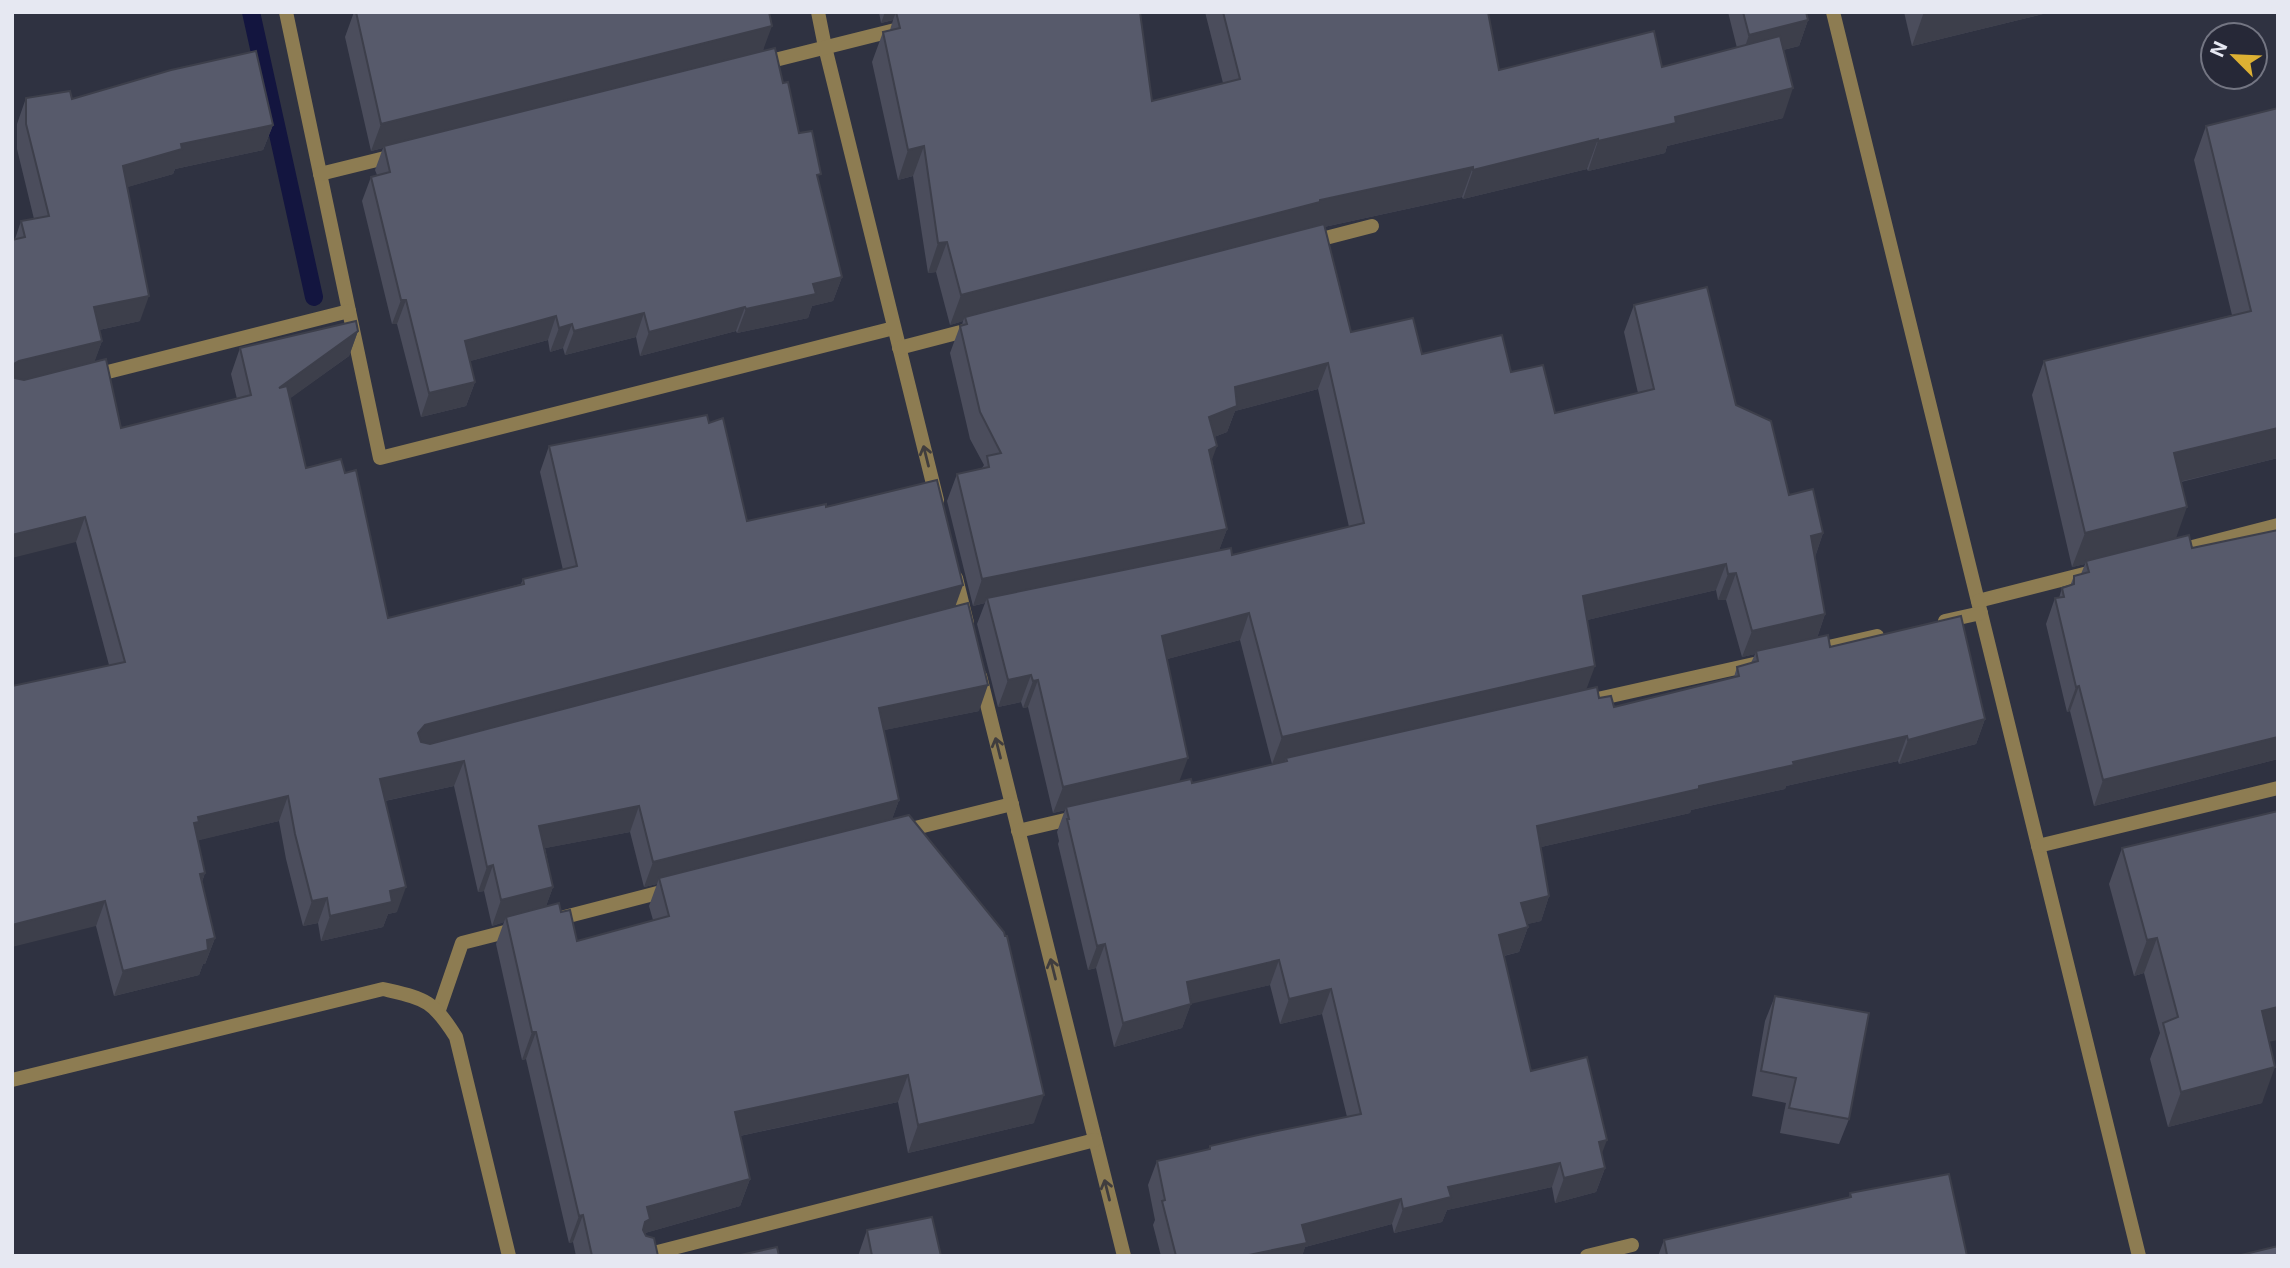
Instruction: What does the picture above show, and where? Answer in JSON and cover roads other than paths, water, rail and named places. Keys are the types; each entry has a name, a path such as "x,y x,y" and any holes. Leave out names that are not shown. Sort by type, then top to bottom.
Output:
{"street":[{"path":"286,12 380,458 894,328"},
{"path":"818,12 939,509"},
{"path":"1833,12 2139,1256"},
{"path":"745,67 915,25"},
{"path":"320,174 413,150"},
{"path":"1291,247 1372,226"},
{"path":"80,379 349,311"},
{"path":"899,348 994,324"},
{"path":"2161,555 2278,525"},
{"path":"952,563 1124,1256"},
{"path":"1927,625 2108,568"},
{"path":"1791,656 1886,634"},
{"path":"1574,705 1764,662"},
{"path":"2038,846 2278,788"},
{"path":"891,834 1012,804"},
{"path":"1018,831 1086,815"},
{"path":"439,1010 462,943 677,888"},
{"path":"12,1080 383,989 417,997 439,1010 456,1037 509,1256"},
{"path":"642,1256 1095,1140"},
{"path":"1587,1256 1632,1245"}],"waterway":[{"path":"251,12 314,297"}]}
